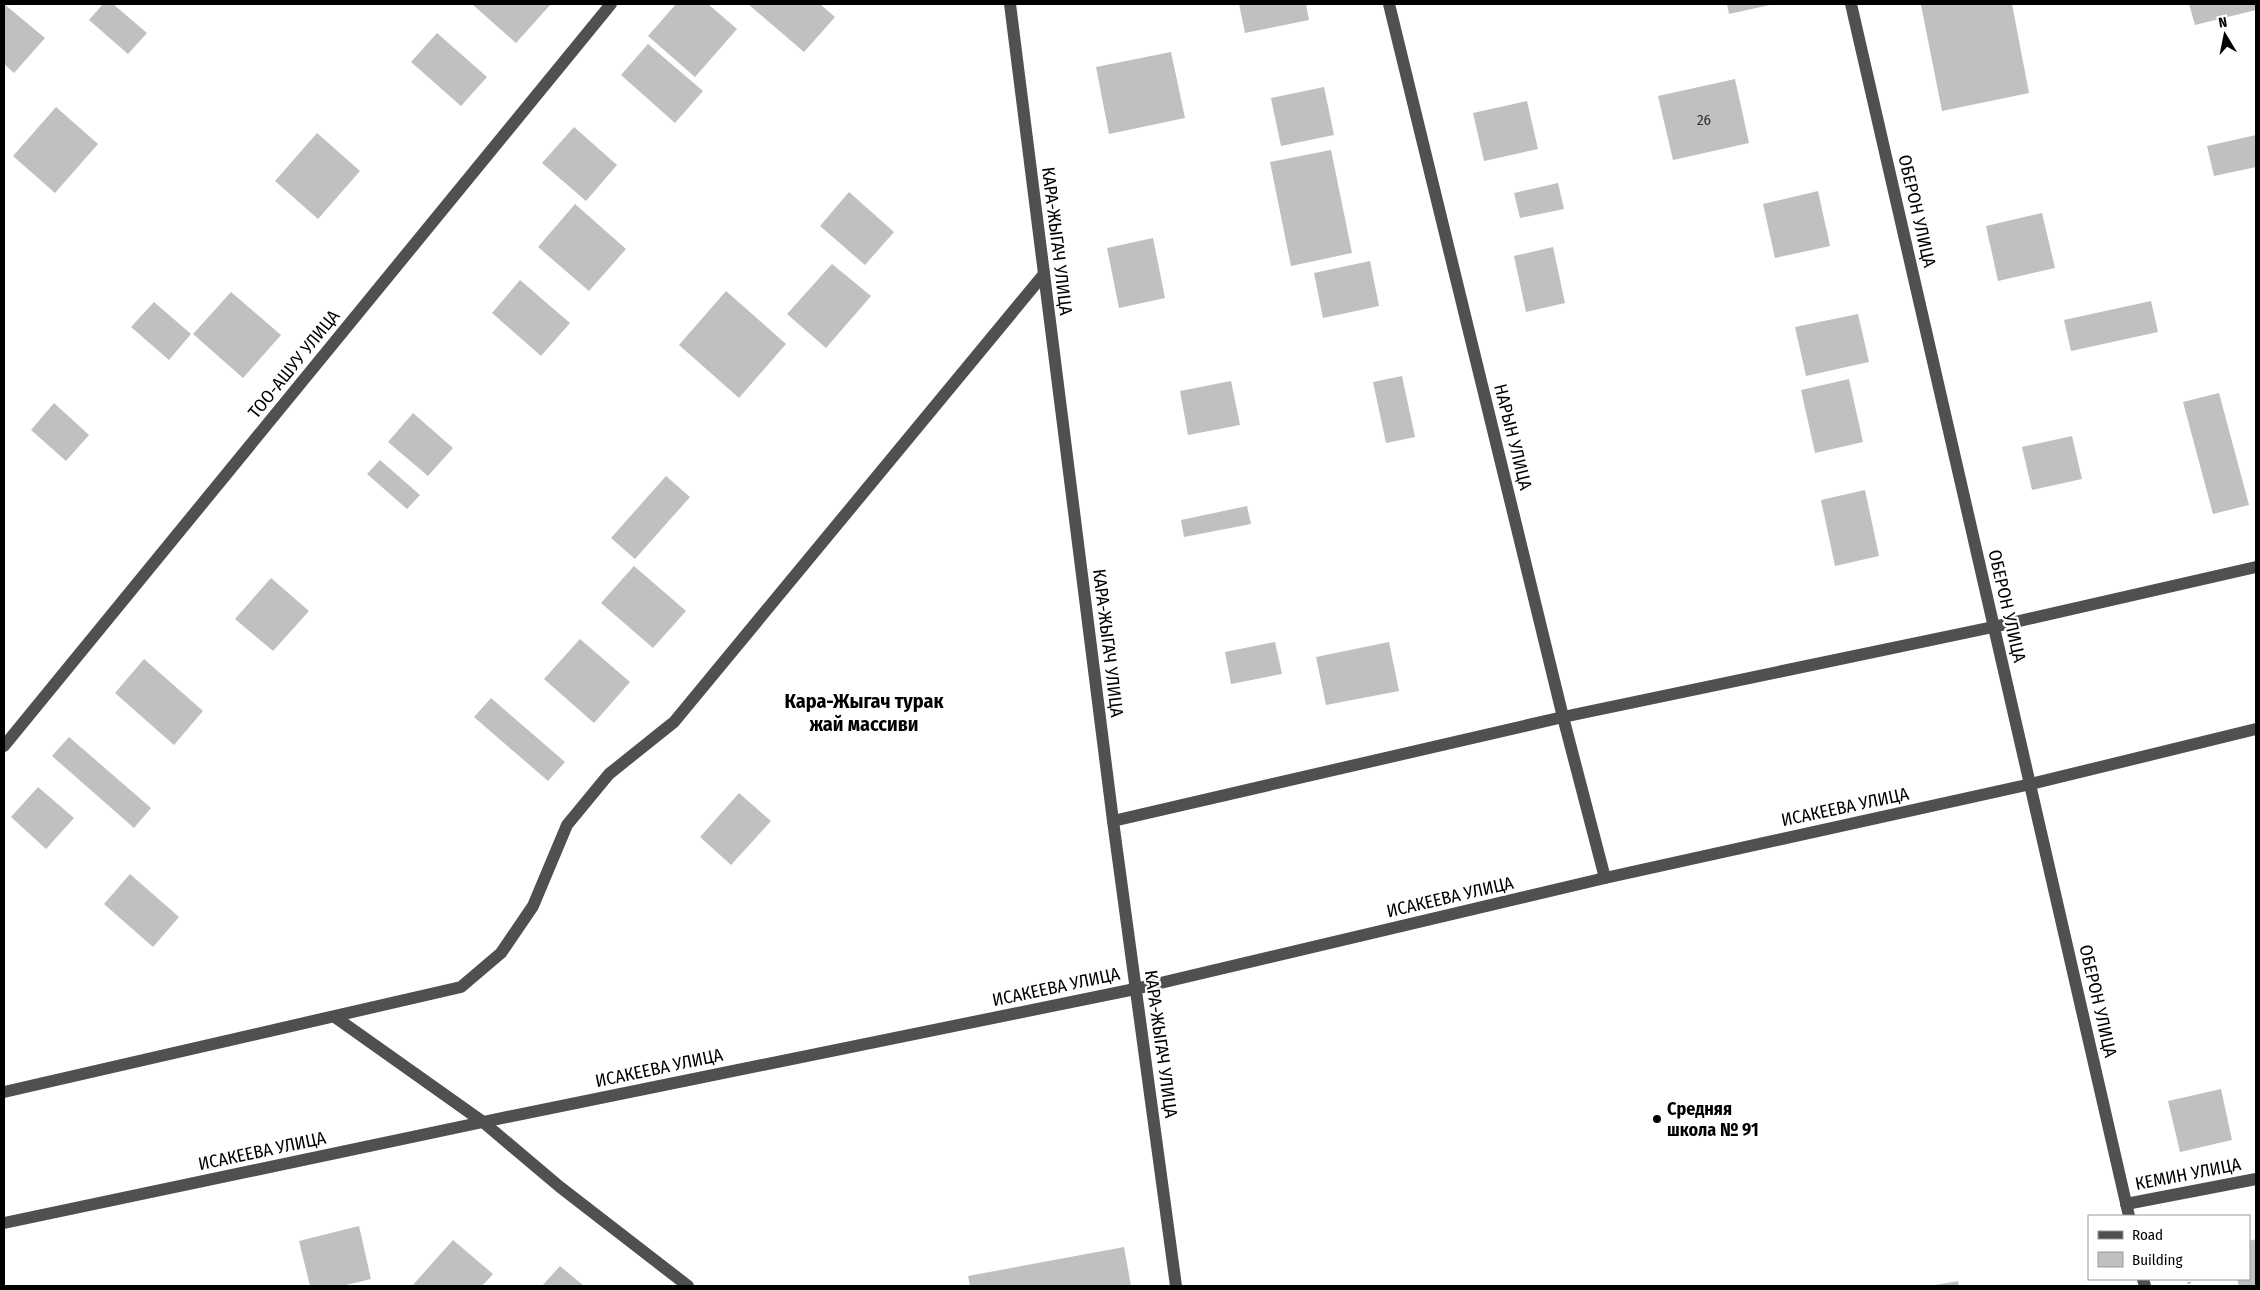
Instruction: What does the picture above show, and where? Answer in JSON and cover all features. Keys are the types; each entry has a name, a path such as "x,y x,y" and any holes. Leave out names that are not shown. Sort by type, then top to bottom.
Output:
{"street":[{"name":"ТОО-АШУУ УЛИЦА","path":"4,746 612,4"},
{"name":"КАРА-ЖЫГАЧ УЛИЦА","path":"1010,4 1113,822 1176,1286"},
{"name":"НАРЫН УЛИЦА","path":"1389,4 1562,717 1605,878"},
{"name":"ОБЕРОН УЛИЦА","path":"1851,4 1993,627 2032,784 2128,1210"},
{"path":"4,1092 461,988 501,953 533,906 567,824 608,774 674,722 1044,274"},
{"path":"1113,822 1562,717 1993,627 2256,567"},
{"name":"ИСАКЕЕВА УЛИЦА","path":"4,1224 483,1122 1136,989 1605,878 2032,784 2256,729"},
{"path":"335,1017 483,1122 560,1187 688,1286"},
{"name":"КЕМИН УЛИЦА","path":"2128,1210 2256,1179"}],"building":[{"path":"4,4 45,38 14,73 4,64"},
{"path":"103,4 113,4 147,33 128,54 89,20"},
{"path":"472,4 551,4 516,43"},
{"path":"676,4 708,4 737,29 695,77 648,36"},
{"path":"748,4 820,4 835,17 804,52"},
{"path":"1239,4 1306,4 1309,20 1245,33"},
{"path":"1727,4 1770,4 1770,5 1729,14"},
{"path":"2012,4 2029,93 1942,111 1921,5"},
{"path":"2189,4 2256,4 2256,10 2195,25"},
{"path":"437,33 487,77 461,106 411,62"},
{"path":"648,44 703,91 675,123 621,75"},
{"path":"1171,52 1185,118 1109,134 1096,67"},
{"path":"1735,79 1749,143 1673,160 1658,96"},
{"path":"1324,87 1334,135 1281,146 1271,98"},
{"path":"1527,101 1538,149 1484,161 1473,113"},
{"path":"56,107 98,144 55,193 13,156"},
{"path":"574,127 617,165 586,201 542,163"},
{"path":"317,133 360,171 318,219 275,181"},
{"path":"2256,135 2256,167 2214,176 2207,146"},
{"path":"1331,150 1352,253 1291,266 1270,162"},
{"path":"1558,183 1564,209 1520,218 1514,193"},
{"path":"1818,191 1830,246 1775,258 1763,204"},
{"path":"849,192 894,232 865,265 820,226"},
{"path":"575,204 626,249 589,291 538,247"},
{"path":"2042,213 2055,268 1998,281 1986,226"},
{"path":"1153,238 1165,298 1119,308 1107,248"},
{"path":"1553,247 1565,303 1526,312 1514,256"},
{"path":"1370,261 1379,306 1323,318 1314,273"},
{"path":"832,264 871,296 826,348 787,314"},
{"path":"520,280 570,323 541,356 492,313"},
{"path":"726,291 786,344 739,398 679,345"},
{"path":"231,292 281,335 243,378 193,334"},
{"path":"2151,301 2158,332 2071,351 2064,320"},
{"path":"154,302 191,334 169,360 131,327"},
{"path":"1858,314 1869,362 1806,376 1795,327"},
{"path":"1402,376 1415,437 1386,443 1373,382"},
{"path":"1849,379 1863,442 1815,453 1801,390"},
{"path":"1231,381 1240,425 1188,435 1180,391"},
{"path":"2219,393 2249,505 2213,514 2183,402"},
{"path":"54,403 89,435 66,461 31,430"},
{"path":"413,413 453,448 428,476 388,442"},
{"path":"2072,436 2082,479 2032,490 2022,447"},
{"path":"380,460 420,495 407,509 367,474"},
{"path":"666,476 690,497 635,559 611,538"},
{"path":"1865,490 1879,556 1835,566 1821,500"},
{"path":"1247,506 1251,524 1184,537 1181,520"},
{"path":"634,566 686,611 653,648 601,603"},
{"path":"271,578 309,611 273,651 235,619"},
{"path":"580,639 630,682 594,723 544,679"},
{"path":"1275,642 1282,674 1231,684 1225,652"},
{"path":"1389,642 1399,691 1326,705 1316,657"},
{"path":"144,659 203,711 174,745 115,693"},
{"path":"491,698 565,762 548,781 474,717"},
{"path":"69,737 151,808 134,828 52,756"},
{"path":"38,787 74,818 46,849 11,817"},
{"path":"739,793 771,821 731,865 700,837"},
{"path":"130,874 179,917 153,947 104,904"},
{"path":"2221,1089 2232,1140 2180,1152 2168,1101"},
{"path":"359,1226 371,1279 342,1286 310,1286 299,1241"},
{"path":"2256,1239 2256,1286 2239,1286 2237,1280 2250,1280 2250,1241"},
{"path":"453,1240 493,1274 482,1286 412,1286"},
{"path":"1124,1247 1131,1286 970,1286 968,1276"},
{"path":"560,1266 584,1286 542,1286"},
{"path":"1958,1281 1959,1286 1935,1286 1935,1285"}],"place":[{"name":"Средняя школа № 91","path":"1657,1119"}],"district":[{"name":"Кара-Жыгач турак жай массиви","path":"864,712"}]}
